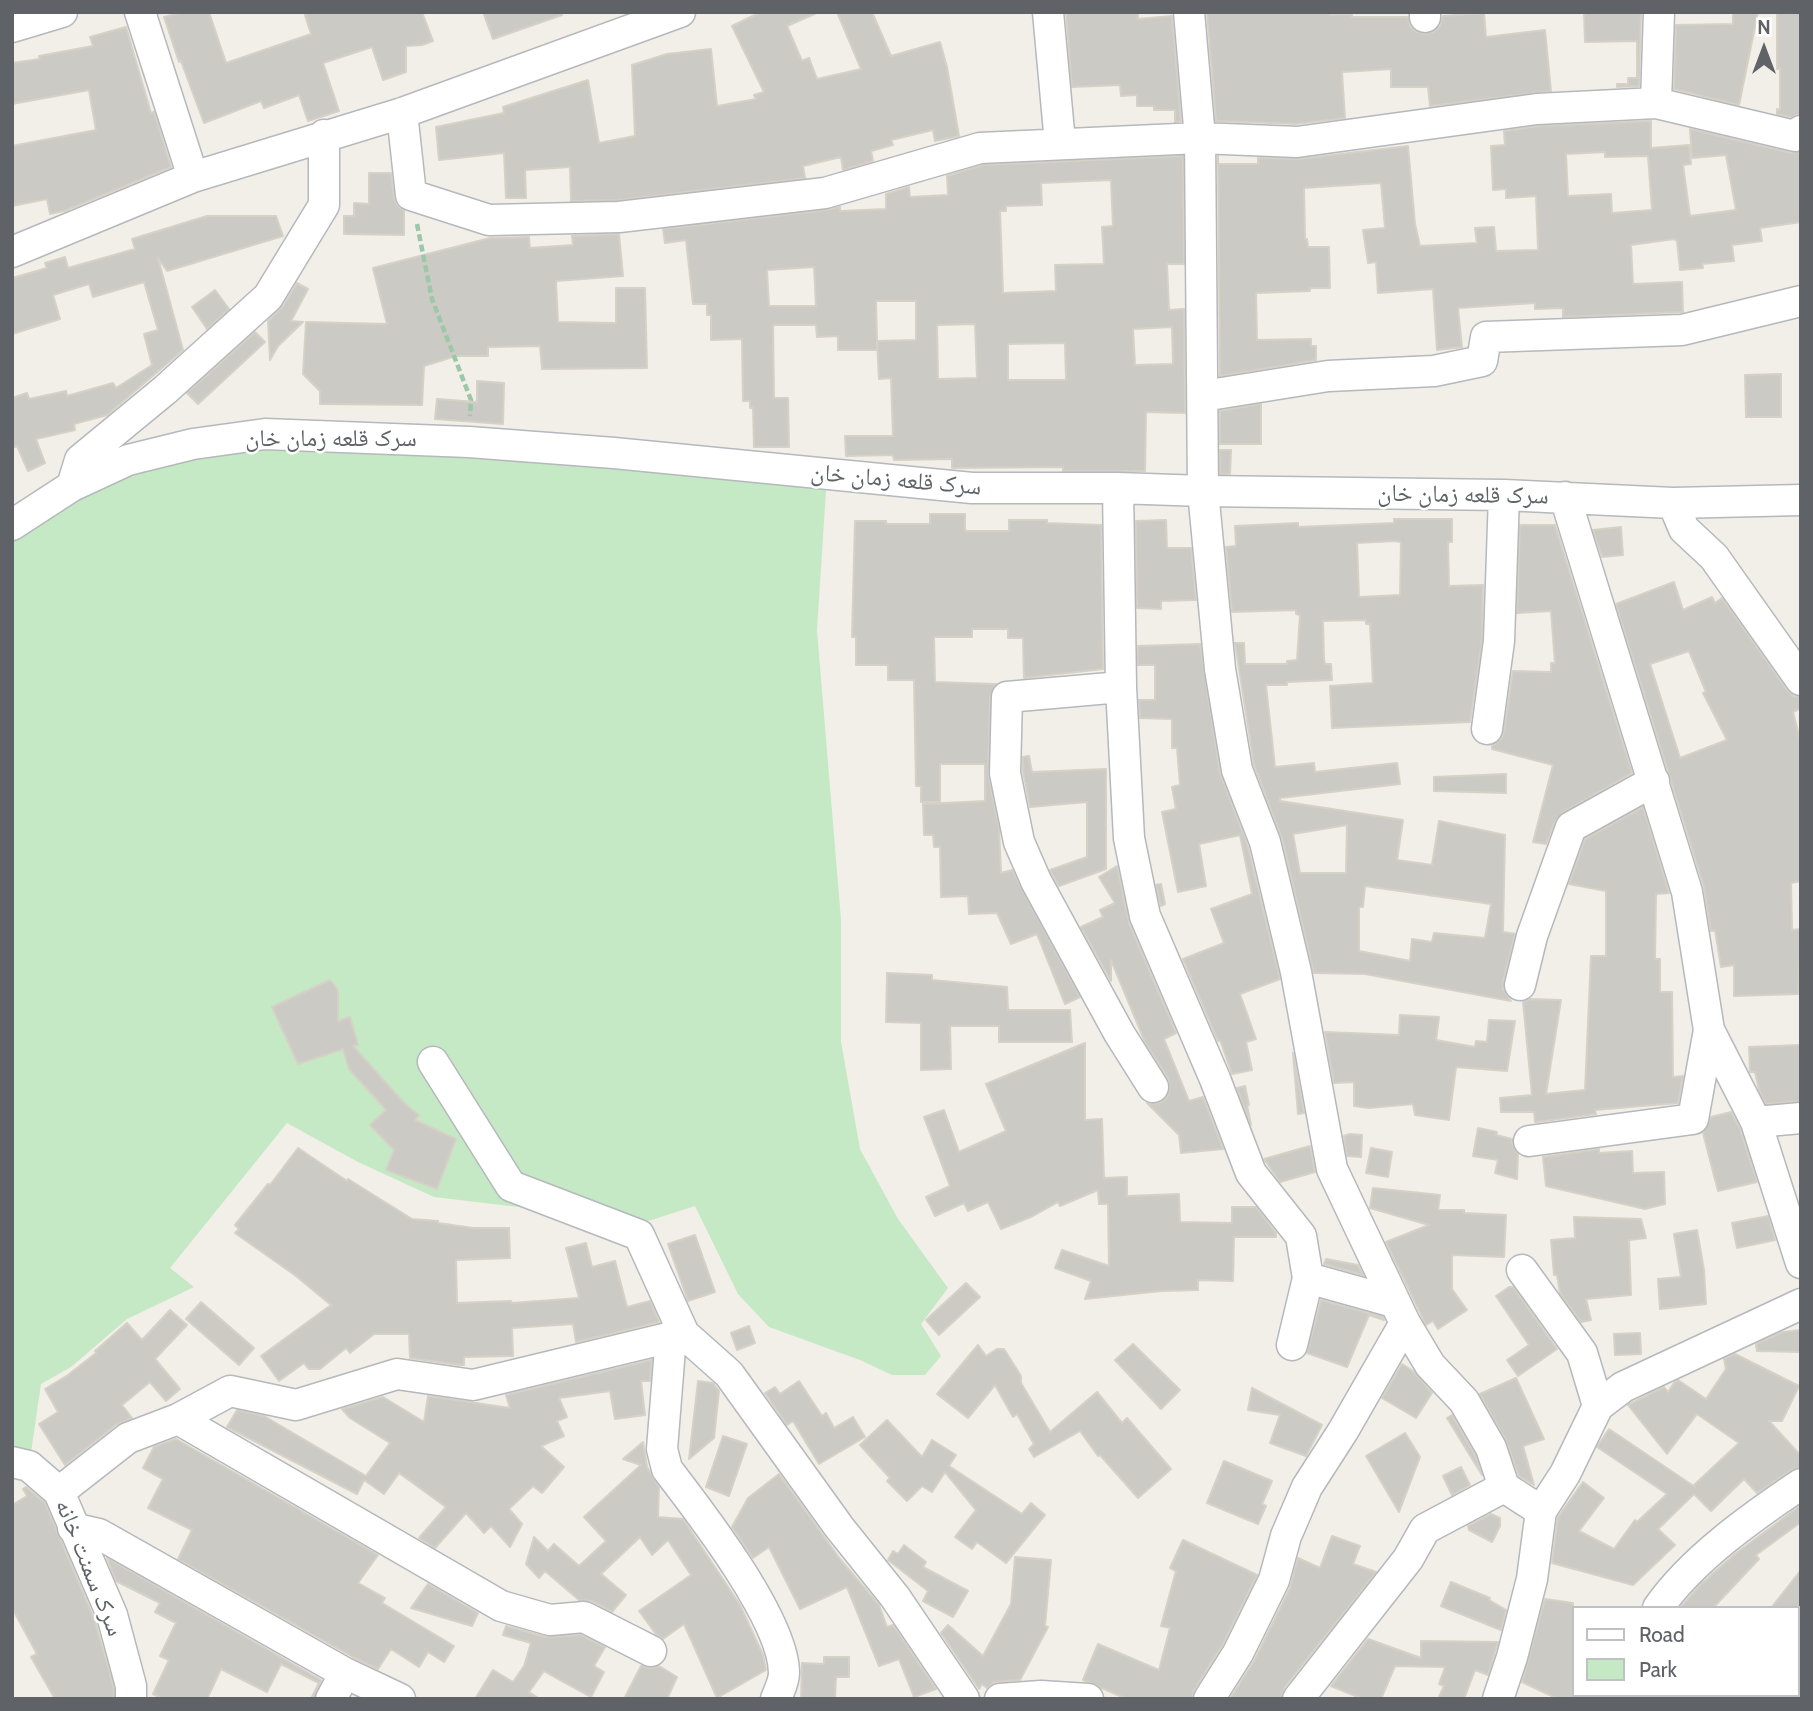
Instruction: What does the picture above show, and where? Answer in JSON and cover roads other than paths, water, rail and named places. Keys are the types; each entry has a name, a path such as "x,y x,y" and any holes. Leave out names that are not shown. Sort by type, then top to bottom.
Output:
{"street":[{"path":"12,27 62,12"},
{"path":"139,12 193,177"},
{"path":"12,252 193,177 402,113 680,12"},
{"path":"1048,12 1060,143"},
{"path":"1189,12 1200,138 1203,491 1220,669 1237,770 1265,842 1293,959 1332,1169 1399,1313 1430,1365 1464,1401 1491,1448 1504,1487 1541,1511"},
{"path":"1656,103 1659,12"},
{"path":"402,113 411,195 489,220 619,217 825,193 980,148 1200,138 1297,142 1537,109 1656,103 1795,136 1801,131"},
{"path":"72,486 80,460 165,390 268,297 324,205 324,135"},
{"path":"1203,396 1328,376 1434,371 1482,361 1486,337 1682,330 1801,301"},
{"name":"سرک قلعه زمان خان","path":"12,525 72,486 128,460 193,444 265,434 469,442 614,453 972,488 1504,495 1673,503 1801,500"},
{"path":"1118,488 1121,687 1129,838 1145,916 1215,1079 1251,1173 1301,1236 1308,1278 1292,1345"},
{"path":"1487,729 1499,641 1504,495"},
{"path":"1565,497 1687,892 1709,1030 1756,1122 1801,1263"},
{"path":"1673,503 1684,529 1714,557 1801,680"},
{"path":"1121,687 1007,697 1005,773 1019,842 1036,881 1119,1033 1153,1087"},
{"path":"1520,985 1532,936 1570,827 1654,780"},
{"path":"1530,1141 1693,1119 1709,1030"},
{"path":"432,1062 511,1186 639,1235 678,1335 662,1449 664,1459 667,1469 737,1566 764,1612 779,1651 784,1674 776,1699"},
{"path":"1756,1122 1801,1118"},
{"path":"1522,1270 1582,1353 1598,1406"},
{"path":"1308,1278 1399,1313"},
{"path":"1497,1699 1512,1657 1532,1579 1541,1511 1565,1474 1598,1406 1623,1387 1801,1304"},
{"path":"1209,1699 1238,1653 1274,1580 1286,1536 1307,1487 1343,1431 1399,1313"},
{"path":"59,1492 128,1438 178,1419 230,1391 296,1405 397,1374 473,1385 678,1335"},
{"path":"678,1335 729,1374 839,1527 895,1597 964,1699"},
{"path":"178,1419 501,1606 550,1619 584,1617 651,1651"},
{"name":"سرک سمنت خانه","path":"12,1462 29,1466 59,1492 111,1615 131,1686 131,1699"},
{"path":"1659,1606 1672,1587 1752,1517 1801,1485"},
{"path":"1298,1699 1408,1559 1425,1529 1504,1487"},
{"path":"73,1528 99,1534 345,1673 400,1699"},
{"path":"331,1699 345,1673"},
{"path":"1000,1699 1041,1696 1088,1699"}]}
